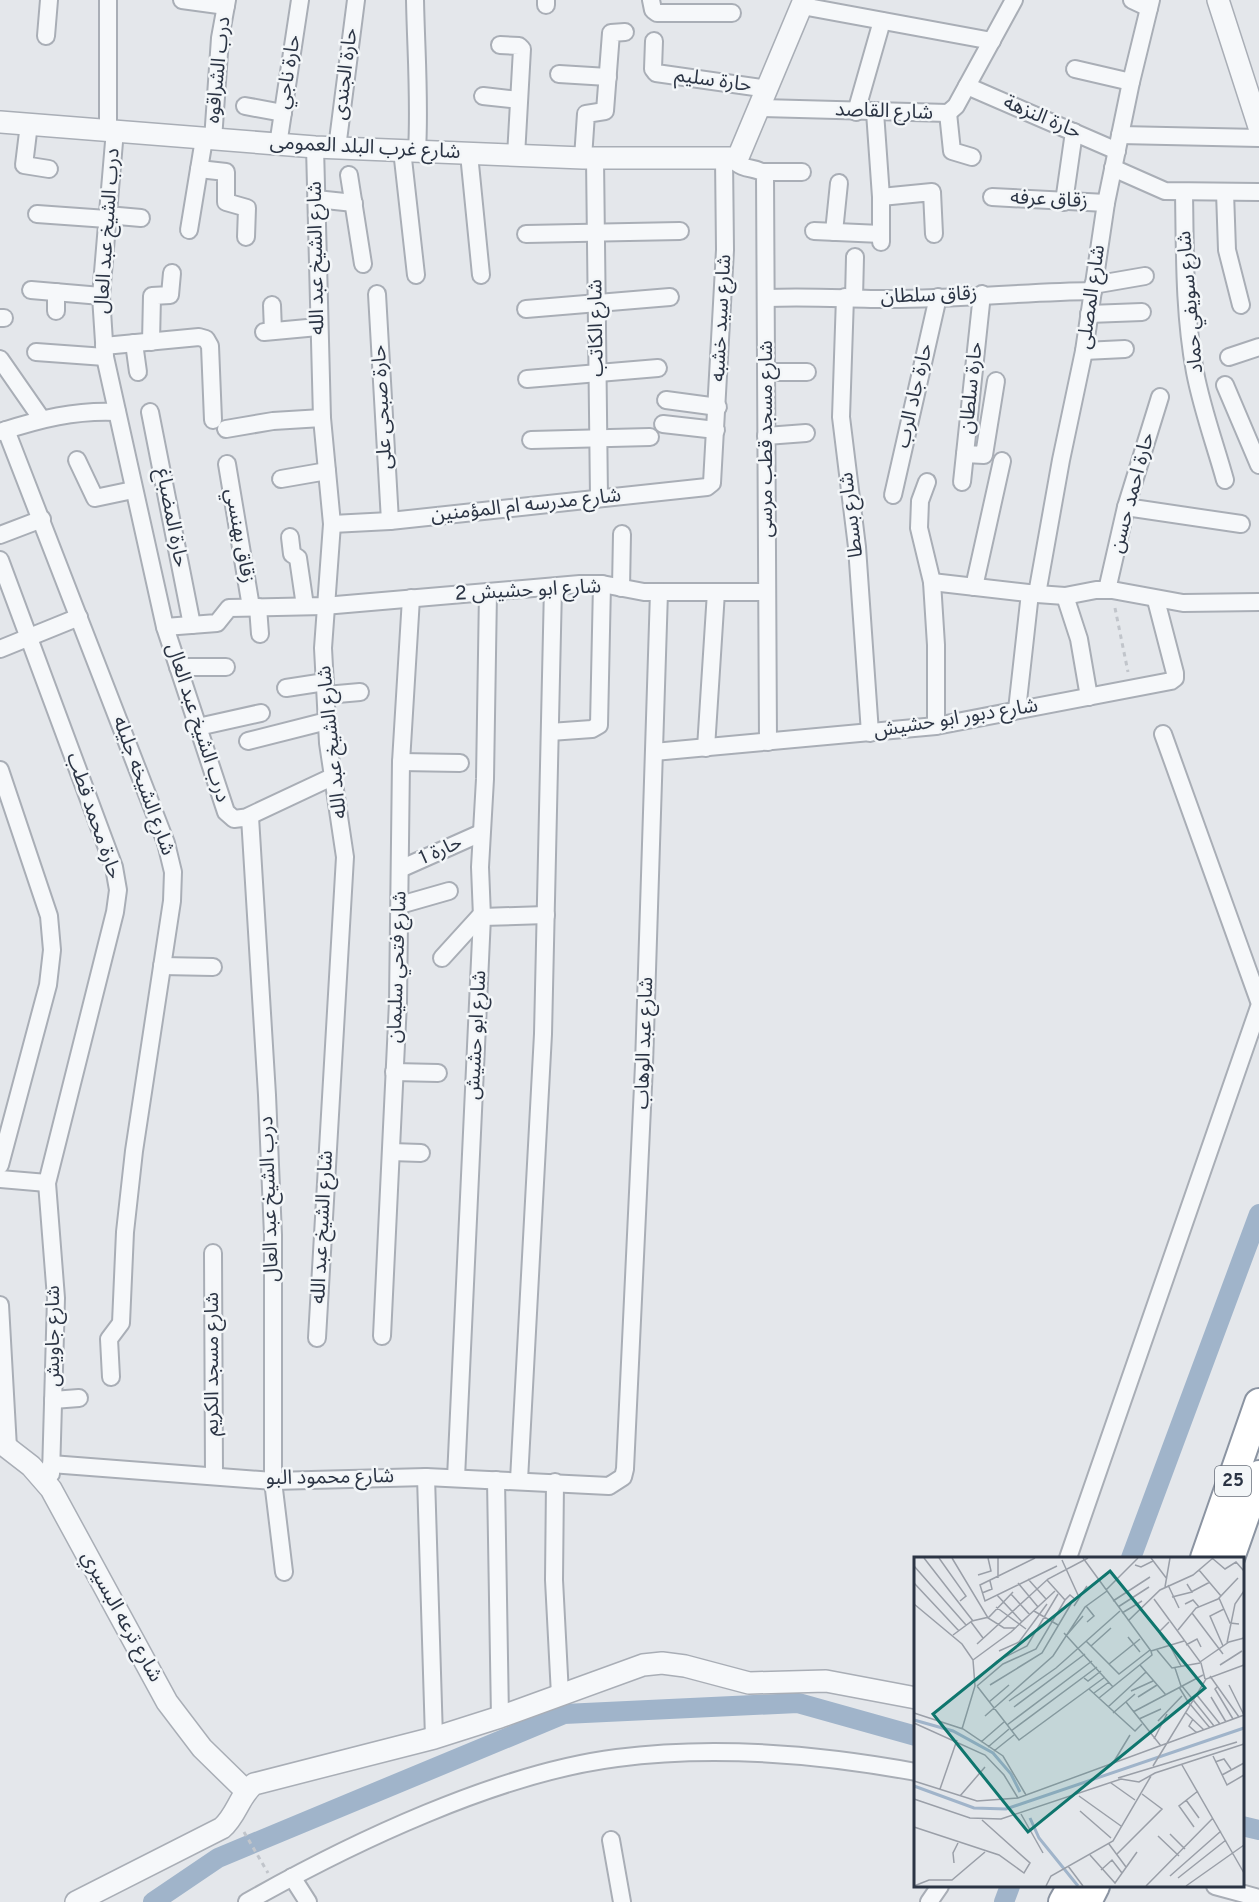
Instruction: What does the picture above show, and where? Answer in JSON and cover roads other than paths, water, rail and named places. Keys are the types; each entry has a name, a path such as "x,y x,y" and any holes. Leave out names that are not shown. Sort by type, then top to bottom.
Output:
{"highway":[{"name":"25","path":"1205,1557 1259,1402"},
{"name":"25","path":"1230,1557 1259,1475"},
{"path":"1064,1902 1072,1887"},
{"path":"1088,1902 1095,1887"}],"street":[{"path":"46,36 49,0"},
{"name":"درب الشيخ عبد العال","path":"108,0 112,129 101,296 105,352 133,490 165,627 228,815 234,819 249,816 267,1095 273,1235 273,1481 284,1572"},
{"path":"182,0 226,3"},
{"name":"حارة ناجي","path":"278,144 300,0"},
{"name":"حارة الجندى","path":"337,148 356,0"},
{"path":"415,0 416,89 420,106 410,151 416,275"},
{"path":"651,0 653,10 657,13 732,13"},
{"name":"شارع القاصد","path":"759,108 948,113 954,109 1014,0"},
{"path":"1132,0 1150,4"},
{"path":"1218,0 1253,92 1259,127"},
{"name":"درب الشراقوه","path":"189,230 200,169 209,140 226,3"},
{"path":"728,158 739,155 803,3 882,21 992,41"},
{"name":"شارع المصلى","path":"1017,710 1034,594 1084,351 1106,203 1150,4"},
{"path":"856,112 882,21"},
{"path":"559,74 608,77 610,33 625,32"},
{"name":"حارة سليم","path":"654,41 653,69 656,73 768,88"},
{"path":"500,45 522,48 516,156"},
{"path":"1075,69 1131,82"},
{"name":"شارع الكاتب","path":"599,498 596,232 585,115 605,111 608,77"},
{"name":"حارة النزهة","path":"967,86 1074,132 1118,143"},
{"path":"483,96 519,100"},
{"path":"245,106 283,112"},
{"path":"814,231 881,238 881,196 875,112"},
{"path":"948,113 952,151 972,157"},
{"name":"شارع غرب البلد العمومى","path":"0,122 112,129 209,140 315,147 589,158 728,158"},
{"path":"29,124 24,165 49,169"},
{"path":"1064,202 1074,132"},
{"path":"1118,143 1259,138"},
{"name":"شارع الشيخ عبد الله","path":"315,147 322,418 332,524 324,606 325,689 332,777 345,857 317,1338"},
{"path":"469,154 481,275"},
{"path":"728,158 743,169 764,172 802,172"},
{"name":"شارع سيد خشبه","path":"714,477 728,158"},
{"path":"1113,168 1152,187 1184,192 1259,192"},
{"path":"200,169 226,172 226,202 248,208 246,237"},
{"name":"شارع مسجد قطب مرسى","path":"764,172 768,742"},
{"path":"349,175 363,264"},
{"path":"834,232 839,183"},
{"path":"881,196 932,192 934,234"},
{"name":"شارع سويفي حماد","path":"1184,192 1185,285 1190,337 1196,374 1225,480"},
{"path":"1226,192 1227,250 1242,305"},
{"name":"زقاق عرفه","path":"992,197 1106,203"},
{"path":"316,199 354,203"},
{"path":"38,214 141,218"},
{"path":"526,234 680,231"},
{"name":"شارع بسطا","path":"855,257 841,417 857,547 870,733"},
{"path":"151,342 152,296 170,295 172,273"},
{"name":"زقاق سلطان","path":"766,298 938,297 1093,288 1145,276"},
{"path":"31,290 101,296"},
{"path":"56,292 56,311"},
{"name":"حارة صبحى على","path":"377,294 390,521"},
{"name":"حارة سلطان","path":"962,482 982,294"},
{"path":"526,309 670,297"},
{"name":"حارة جاد الرب","path":"892,495 938,297"},
{"path":"272,305 268,332 318,327"},
{"path":"1089,314 1142,312"},
{"path":"36,352 105,352 134,343 199,337 208,341 219,424 322,418"},
{"path":"134,343 138,372"},
{"path":"1229,357 1259,347"},
{"path":"1084,351 1125,349"},
{"path":"0,359 5,375 41,418"},
{"path":"527,379 598,371 658,368"},
{"path":"767,372 807,372"},
{"path":"965,454 984,455 996,381"},
{"path":"1225,385 1259,465"},
{"name":"حارة احمد حسن","path":"1109,590 1126,507 1160,396"},
{"path":"666,400 718,407"},
{"path":"3,431 41,418 71,412 117,412"},
{"name":"حارة المضباغ","path":"150,412 192,625"},
{"path":"663,424 716,430"},
{"name":"شارع الشيخه جليله","path":"3,431 42,519 171,858 173,887 124,1232 122,1323 109,1339 111,1377"},
{"path":"766,436 806,433"},
{"path":"531,440 650,437"},
{"path":"78,460 95,498 133,490"},
{"path":"974,587 1002,461"},
{"name":"زقاق بهنسي","path":"227,464 260,634"},
{"path":"281,479 327,471"},
{"name":"شارع مدرسه ام المؤمنين","path":"332,524 390,521 707,487 712,483 714,477"},
{"path":"927,483 920,501 919,528 932,582 936,645 936,726"},
{"path":"1126,507 1241,524"},
{"path":"0,535 42,519"},
{"path":"621,588 622,534"},
{"path":"287,544 292,554 298,556 305,606"},
{"name":"حارة محمد قطب","path":"0,560 114,867 118,890 115,912 47,1183"},
{"path":"932,582 1065,596 1109,590 1156,600 1209,604 1259,602"},
{"path":"550,732 592,729 599,726 602,584"},
{"name":"شارع ابو حشيش 2","path":"192,625 218,622 228,608 324,606 553,586 602,584 635,592 767,592"},
{"path":"519,1480 543,1034 553,586"},
{"name":"شارع ابو حشيش","path":"456,1478 482,915 481,833 485,779 488,592"},
{"name":"شارع عبد الوهاب","path":"609,1486 623,1477 625,1468 644,1077 660,592"},
{"path":"706,748 716,592"},
{"path":"1065,596 1079,639 1089,697"},
{"name":"شارع فتحي سليمان","path":"382,1336 400,905 401,762 411,598"},
{"name":"شارع دبور ابو حشيش","path":"654,752 936,726 1175,678 1156,600"},
{"path":"0,649 80,617"},
{"path":"165,627 192,625"},
{"path":"178,667 226,667"},
{"path":"286,688 360,692"},
{"path":"198,727 261,713"},
{"path":"248,741 327,721"},
{"path":"1163,734 1259,1001"},
{"path":"401,762 460,763"},
{"path":"0,770 49,916 52,950 48,985 0,1165"},
{"path":"249,816 332,777"},
{"name":"حارة 1","path":"400,869 481,833"},
{"path":"400,905 449,891"},
{"path":"442,958 482,915 546,915"},
{"path":"162,966 213,967"},
{"path":"1068,1557 1259,1007"},
{"path":"394,1072 438,1073"},
{"path":"391,1152 422,1153"},
{"path":"0,1179 47,1183"},
{"name":"شارع جاويش","path":"47,1183 56,1298 51,1489"},
{"name":"شارع مسجد الكريم","path":"213,1253 214,1475"},
{"path":"0,1305 4,1445"},
{"path":"53,1400 79,1398"},
{"name":"شارع ترعه البسيري","path":"4,1445 31,1466 51,1489 167,1702 202,1748 246,1791"},
{"name":"شارع محمود البو","path":"51,1464 273,1481 426,1477 609,1486"},
{"path":"426,1477 434,1738"},
{"path":"496,1480 500,1717"},
{"path":"555,1482 554,1581 560,1695"},
{"path":"76,1902 222,1828 234,1815 246,1791 254,1784 434,1738 500,1717 621,1671 643,1665 662,1663 749,1683 826,1681 914,1698"},
{"path":"247,1902 292,1877 400,1826 536,1774 618,1758 686,1752 766,1753 862,1762 914,1772"},
{"path":"611,1840 622,1902"},
{"path":"292,1877 308,1902"},
{"path":"928,1902 939,1887"},
{"path":"1219,1887 1259,1898"}],"waterway":[{"path":"1131,1557 1259,1214"},
{"path":"153,1902 218,1858 564,1714 798,1703 914,1735"},
{"path":"1244,1826 1259,1830"},
{"path":"1004,1902 1010,1887"}]}
